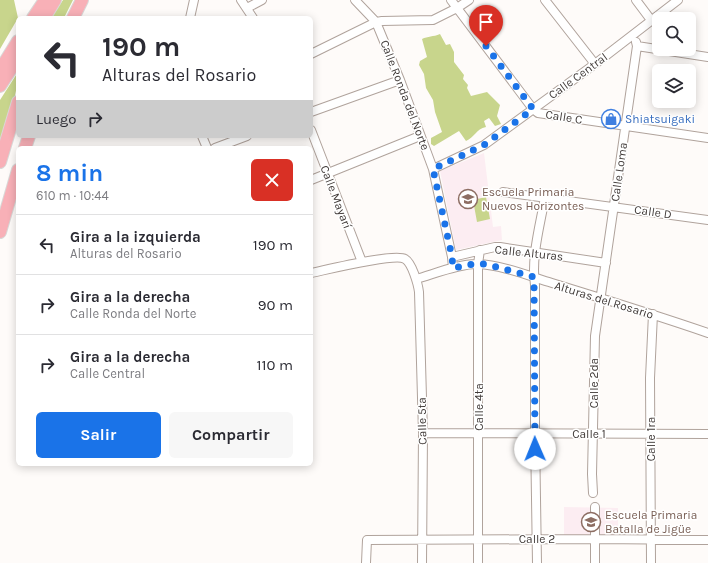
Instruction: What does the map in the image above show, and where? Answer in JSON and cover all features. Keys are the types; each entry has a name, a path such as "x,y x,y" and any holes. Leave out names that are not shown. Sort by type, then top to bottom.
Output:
{"highway":[{"path":"38,16 45,0"},
{"path":"38,16 56,0"},
{"path":"74,16 82,0"},
{"path":"0,70 16,44"},
{"path":"0,86 16,61"},
{"path":"13,184 13,174 10,168 0,161 16,109"},
{"path":"0,232 16,176"}],"street":[{"path":"190,16 194,0"},
{"path":"241,0 253,16"},
{"path":"247,8 262,0"},
{"name":"Calle Ronda del Norte","path":"355,0 376,22 400,80 433,169 453,268"},
{"name":"Calle C","path":"451,0 533,109 538,113 549,116 708,138"},
{"path":"313,53 376,22 433,20 458,8 469,0"},
{"path":"545,0 595,64"},
{"path":"636,0 651,20"},
{"name":"Calle Central","path":"433,169 484,145 595,64 678,0"},
{"path":"634,34 637,46 708,57"},
{"name":"Calle Loma","path":"601,298 637,46"},
{"path":"313,111 400,80"},
{"name":"Calle Mayarí","path":"313,136 362,262"},
{"path":"313,179 420,136"},
{"path":"220,146 242,138"},
{"name":"Calle D","path":"503,192 708,220"},
{"path":"537,563 534,277 535,252 545,197"},
{"name":"Calle Alturas","path":"452,257 500,247 606,263"},
{"name":"Calle 4ta","path":"478,563 478,264 480,250"},
{"name":"Calle 5ta","path":"362,262 393,257 401,258 407,262 416,279 419,292 423,433 422,563"},
{"path":"313,273 362,262"},
{"name":"Alturas del Rosario","path":"416,279 453,268 485,264 534,277 653,314 708,333"},
{"name":"Calle 2da","path":"592,493 594,345 601,298"},
{"name":"Calle 1ra","path":"651,563 650,378 653,314"},
{"name":"Calle 1","path":"423,433 708,434"},
{"path":"595,507 595,563"},
{"name":"Calle 2","path":"366,563 366,540 708,540"}],"shaded area":[{"name":"Escuela Primaria Nuevos Horizontes","path":"484,153 493,227 501,226 502,240 456,250 440,171"},
{"name":"Escuela Primaria Batalla de Jigüe","path":"564,507 618,508 618,535 564,537"}],"green space":[{"path":"0,0 14,0 18,16 16,16 16,21 0,49"},
{"path":"63,0 73,0 65,16 52,16"},
{"path":"440,34 446,45 450,44 454,52 454,62 464,75 463,79 468,85 467,88 471,96 487,92 500,105 497,116 501,124 495,126 489,118 484,121 486,127 480,130 469,140 466,141 459,131 434,146 431,144 431,138 442,132 435,112 433,100 426,88 424,74 419,65 420,61 427,57 422,39"},
{"path":"16,75 16,90 12,108 0,143 0,100"},
{"path":"486,197 490,219 477,222 473,200"}],"place":[{"name":"Shiatsuigaki","path":"611,119"},
{"name":"Escuela Primaria Nuevos Horizontes","path":"468,199"},
{"name":"Escuela Primaria Batalla de Jigüe","path":"591,522"}],"route":[{"path":"486,46 533,109 484,145 433,169 453,268 474,264 485,264 534,277 535,449"}]}
